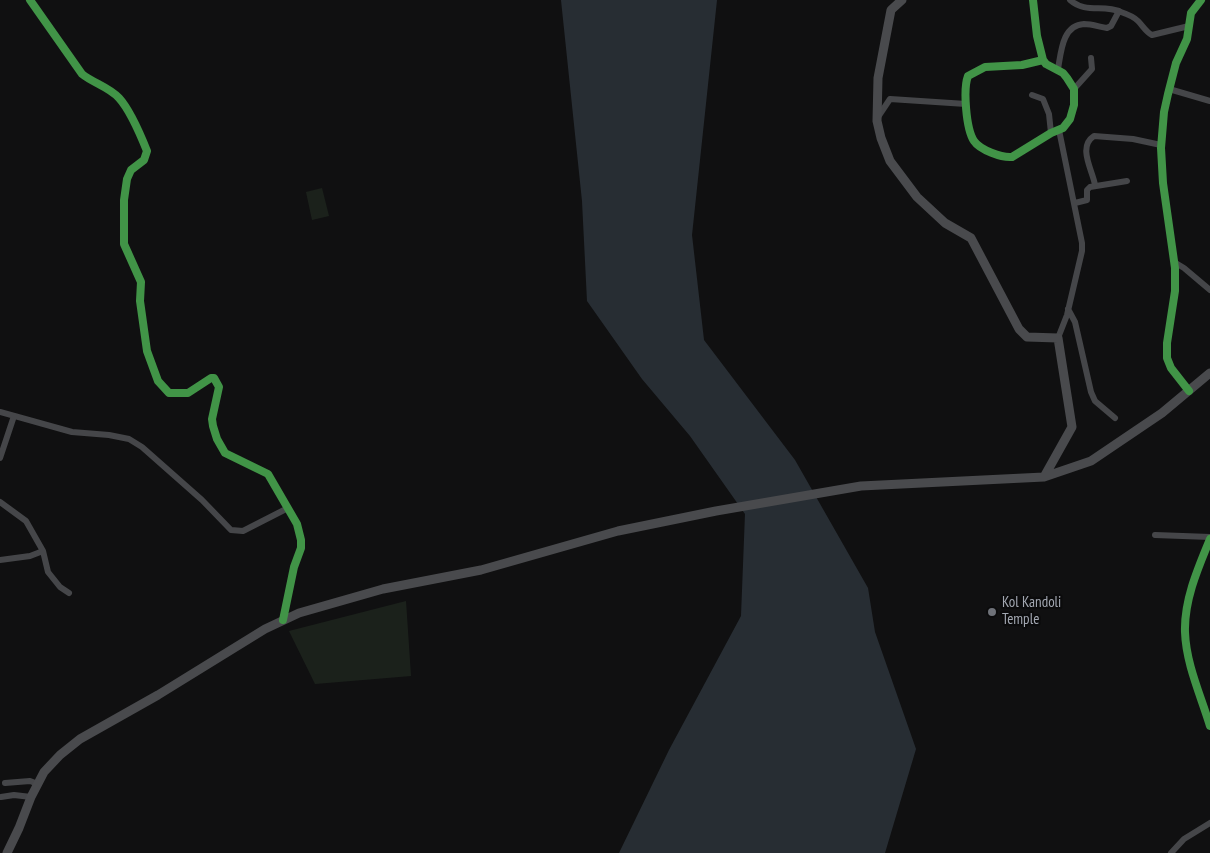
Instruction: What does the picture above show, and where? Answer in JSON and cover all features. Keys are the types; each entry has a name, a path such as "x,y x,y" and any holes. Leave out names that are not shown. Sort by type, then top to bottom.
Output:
{"main road":[{"path":"902,0 891,10 878,78 877,118 881,138 890,161 917,197 945,223 971,238 1019,329 1027,337 1058,338 1072,426 1044,477"},
{"path":"7,853 31,796 44,772 60,755 80,739 261,632 283,620 313,608 383,589 480,570 618,531 716,511 861,486 1044,477 1091,461 1139,431 1210,374"}],"street":[{"path":"30,0 82,74 90,81 119,97 137,127 147,151 144,160 131,170 127,179 124,200 124,244 141,282 140,301 147,352 158,380 169,393 183,394 193,391 211,378 214,378 219,387 212,419 212,426 217,439 226,453 268,474 297,524 301,548 294,566 283,620"},
{"path":"1033,0 1043,60 1046,64 1058,69 1074,89 1075,97 1072,113 1066,124 1059,130 1051,133 1016,156 1006,157 988,150 974,141 970,132 966,104 966,82 971,74 985,67 1022,65 1043,60"},
{"path":"1070,0 1083,8 1103,8 1119,11 1137,20 1150,34 1189,26"},
{"path":"1189,391 1171,368 1167,358 1167,343 1175,291 1174,262 1163,182 1162,145 1164,112 1169,89 1176,63 1187,39 1191,13 1201,0"},
{"path":"1058,69 1064,38 1072,28 1080,24 1109,28 1119,11"},
{"path":"1074,89 1092,68 1091,58"},
{"path":"1169,89 1210,101"},
{"path":"1032,94 1043,99 1051,133"},
{"path":"877,118 888,101 892,99 966,104"},
{"path":"1058,338 1068,309 1082,251 1059,130"},
{"path":"1095,186 1088,164 1087,146 1088,141 1094,136 1133,139 1162,145"},
{"path":"1074,203 1086,201 1088,188 1127,182"},
{"path":"1174,262 1210,290"},
{"path":"1068,309 1075,322 1091,392 1095,401 1115,418"},
{"path":"0,412 72,432 109,435 128,439 142,447 202,500 231,530 243,531 288,508"},
{"path":"0,458 14,416"},
{"path":"0,502 26,521 43,551 48,572 60,587 69,593"},
{"path":"1155,535 1210,538 1199,566 1187,608 1185,633 1190,662 1210,726"},
{"path":"0,560 30,556 43,551"},
{"path":"6,783 30,781 38,784"},
{"path":"1,797 14,794 31,796"},
{"path":"1171,853 1184,840 1210,823"}],"shaded area":[{"path":"561,0 717,0 692,235 704,340 795,460 868,588 875,632 916,749 885,853 619,853 669,750 741,616 745,514 690,436 642,379 587,301 582,201"},
{"path":"322,188 329,216 312,220 306,192"},
{"path":"406,601 411,676 315,684 289,631"}],"cycle path":[{"path":"30,0 82,74 111,91 123,103 145,145 147,151 144,160 131,170 127,179 124,200 124,244 141,282 140,301 147,351 158,381 169,393 188,393 214,378 219,387 212,419 217,439 225,453 268,474 297,524 301,548 294,567 283,620"},
{"path":"1033,0 1037,36 1043,60 1046,64 1063,73 1074,89 1074,105 1070,119 1063,128 1051,133 1012,157 997,155 981,147 974,141 967,119 966,82 968,76 985,67 1022,65 1043,60"},
{"path":"1189,391 1171,368 1167,358 1167,343 1175,291 1175,268 1163,183 1161,148 1164,112 1176,63 1187,39 1191,13 1201,0"},
{"path":"1210,539 1189,596 1185,620 1188,656 1210,726"}],"place":[{"name":"Kol Kandoli Temple","path":"992,612"}]}
